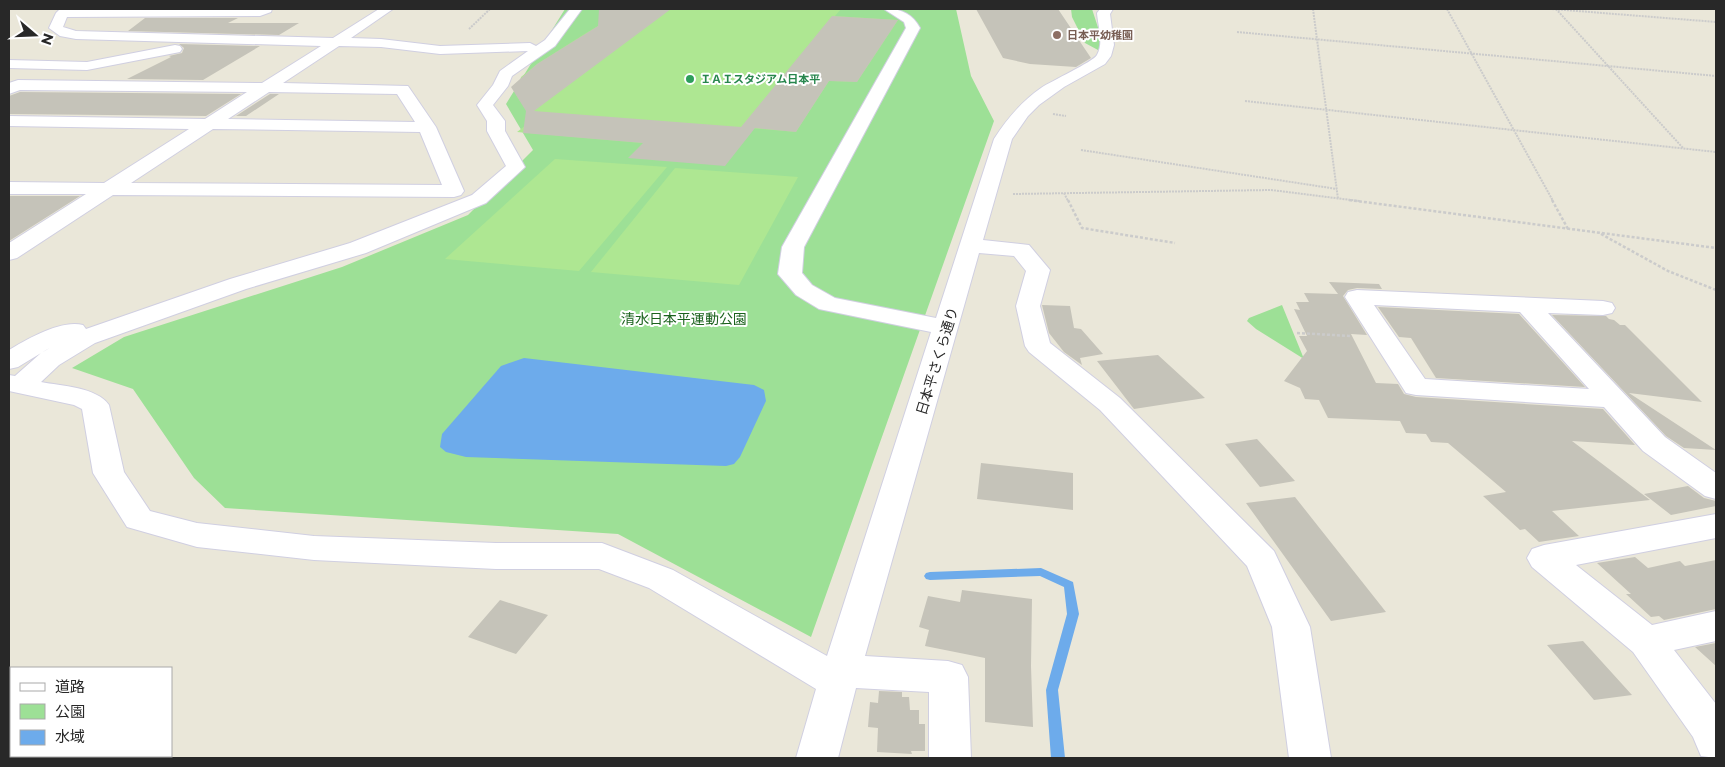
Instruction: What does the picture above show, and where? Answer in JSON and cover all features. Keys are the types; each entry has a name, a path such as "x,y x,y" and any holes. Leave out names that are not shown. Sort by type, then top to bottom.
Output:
{"street":[{"path":"266,9 260,12 66,11 56,28 65,33 205,40 380,43 440,50 530,47"},
{"path":"9,253 387,9"},
{"path":"81,333 358,248 479,199 516,167 496,131 496,121 485,104 500,86 508,71 550,43 576,9"},
{"path":"890,9 909,20 914,28 793,247 790,274 804,290 828,304 946,328"},
{"name":"日本平さくら通り","path":"816,758 1003,139 1022,110 1048,90 1100,61 1106,54 1108,48 1103,13 1107,9"},
{"path":"508,71 499,70 530,47 540,32"},
{"path":"9,64 87,66 178,48 205,40"},
{"path":"12,82 402,89 427,127 454,191"},
{"path":"9,121 427,127"},
{"path":"9,188 454,191"},
{"path":"13,376 50,359 81,333 240,271 330,244 450,197 454,191"},
{"path":"972,246 1021,250 1038,270 1028,306 1038,346 1110,404 1262,560 1291,627 1310,758"},
{"path":"1603,308 1356,297 1416,387 1613,399"},
{"path":"1526,304 1654,444 1716,488"},
{"path":"13,376 83,399 95,405 110,473 138,519 197,535 314,548 496,556 602,556 661,579 840,676 948,678 950,758"},
{"path":"1715,733 1646,641 1544,558 1716,526"},
{"path":"1646,641 1716,626"}],"path":[{"path":"1313,9 1338,199"},
{"path":"1447,9 1568,229"},
{"path":"1552,9 1716,22"},
{"path":"1556,9 1684,149"},
{"path":"1237,32 1716,76"},
{"path":"1245,101 1716,152"},
{"path":"1081,150 1337,189"},
{"path":"987,194 1271,190 1716,248"},
{"path":"1064,193 1082,228 1175,243"},
{"path":"1598,233 1668,271 1716,290"},
{"path":"1297,333 1384,338"}],"green space":[{"name":"清水日本平運動公園","path":"565,9 956,9 971,76 994,121 811,637 618,534 225,508 194,478 133,389 72,368 124,337 342,267 468,215 533,150 506,104"},
{"name":"ＩＡＩスタジアム日本平","path":"655,9 841,9 835,16 898,20 857,82 829,81 796,132 749,128 731,151 517,132 539,115 526,110 516,95 521,77 537,64 603,23"},
{"path":"1071,9 1092,9 1104,46 1098,50 1085,43 1072,17"},
{"path":"555,159 667,167 579,271 445,259"},
{"path":"675,168 798,177 739,285 591,272"},
{"path":"1282,305 1304,359 1256,329 1247,321 1249,318"}],"water":[{"path":"524,358 754,385 764,390 766,401 740,457 734,464 726,466 466,457 446,452 440,447 442,434 501,366"}],"building":[{"path":"599,9 671,9 534,111 741,127 832,16 898,20 857,82 829,81 796,132 755,128 725,166 628,158 643,143 523,133 526,111 511,87 537,64 598,26"},
{"path":"976,9 1058,9 1091,58 1076,67 1030,64 1003,58"},
{"path":"145,18 238,18 228,23 299,23 279,35 128,31"},
{"path":"179,44 260,46 203,80 127,79 171,57 169,56 182,53 184,48"},
{"path":"20,92 241,94 206,116 9,114 9,96"},
{"path":"270,94 279,94 246,116 236,116"},
{"path":"9,196 80,196 9,241"},
{"path":"1329,282 1379,284 1382,289 1357,288 1348,290 1343,296 1367,335 1351,334 1376,383 1398,384 1404,394 1416,397 1603,409 1635,445 1572,441 1650,500 1552,511 1579,536 1539,542 1525,529 1520,530 1483,496 1506,492 1448,443 1431,442 1426,434 1406,433 1400,421 1328,418 1319,400 1305,399 1300,388 1284,381 1307,351 1299,336 1307,336 1294,309 1300,310 1296,302 1309,302 1304,293 1338,294"},
{"path":"1042,305 1070,306 1074,328 1081,329 1103,354 1080,358 1082,365 1064,352 1049,333"},
{"path":"1378,307 1519,314 1585,387 1436,378 1411,338 1399,337"},
{"path":"1552,315 1606,316 1620,325 1625,325 1702,402 1629,393 1716,450 1684,448 1666,436"},
{"path":"1158,355 1205,398 1134,409 1097,361"},
{"path":"1257,439 1295,481 1260,487 1225,444"},
{"path":"981,463 1073,473 1073,510 977,499"},
{"path":"1688,486 1704,498 1716,501 1716,506 1671,515 1644,494"},
{"path":"1295,497 1386,612 1331,621 1246,503"},
{"path":"1635,557 1648,568 1680,561 1685,566 1716,560 1716,609 1664,620 1659,616 1651,617 1626,594 1631,594 1597,563"},
{"path":"962,590 1032,599 1031,666 1033,727 985,722 985,658 925,646 929,630 919,627 928,596 960,602"},
{"path":"500,600 548,615 516,654 468,637"},
{"path":"1583,641 1632,695 1594,700 1547,645"},
{"path":"1716,643 1716,666 1695,647"},
{"path":"879,691 902,692 902,697 909,697 910,710 919,710 919,724 925,724 925,751 911,751 912,754 877,752 878,728 868,727 870,702 878,703"}],"waterway":[{"path":"930,576 1041,572 1069,585 1073,614 1052,690 1058,758"}],"place":[{"name":"日本平幼稚園","path":"1057,35"},
{"name":"ＩＡＩスタジアム日本平","path":"690,79"}]}
